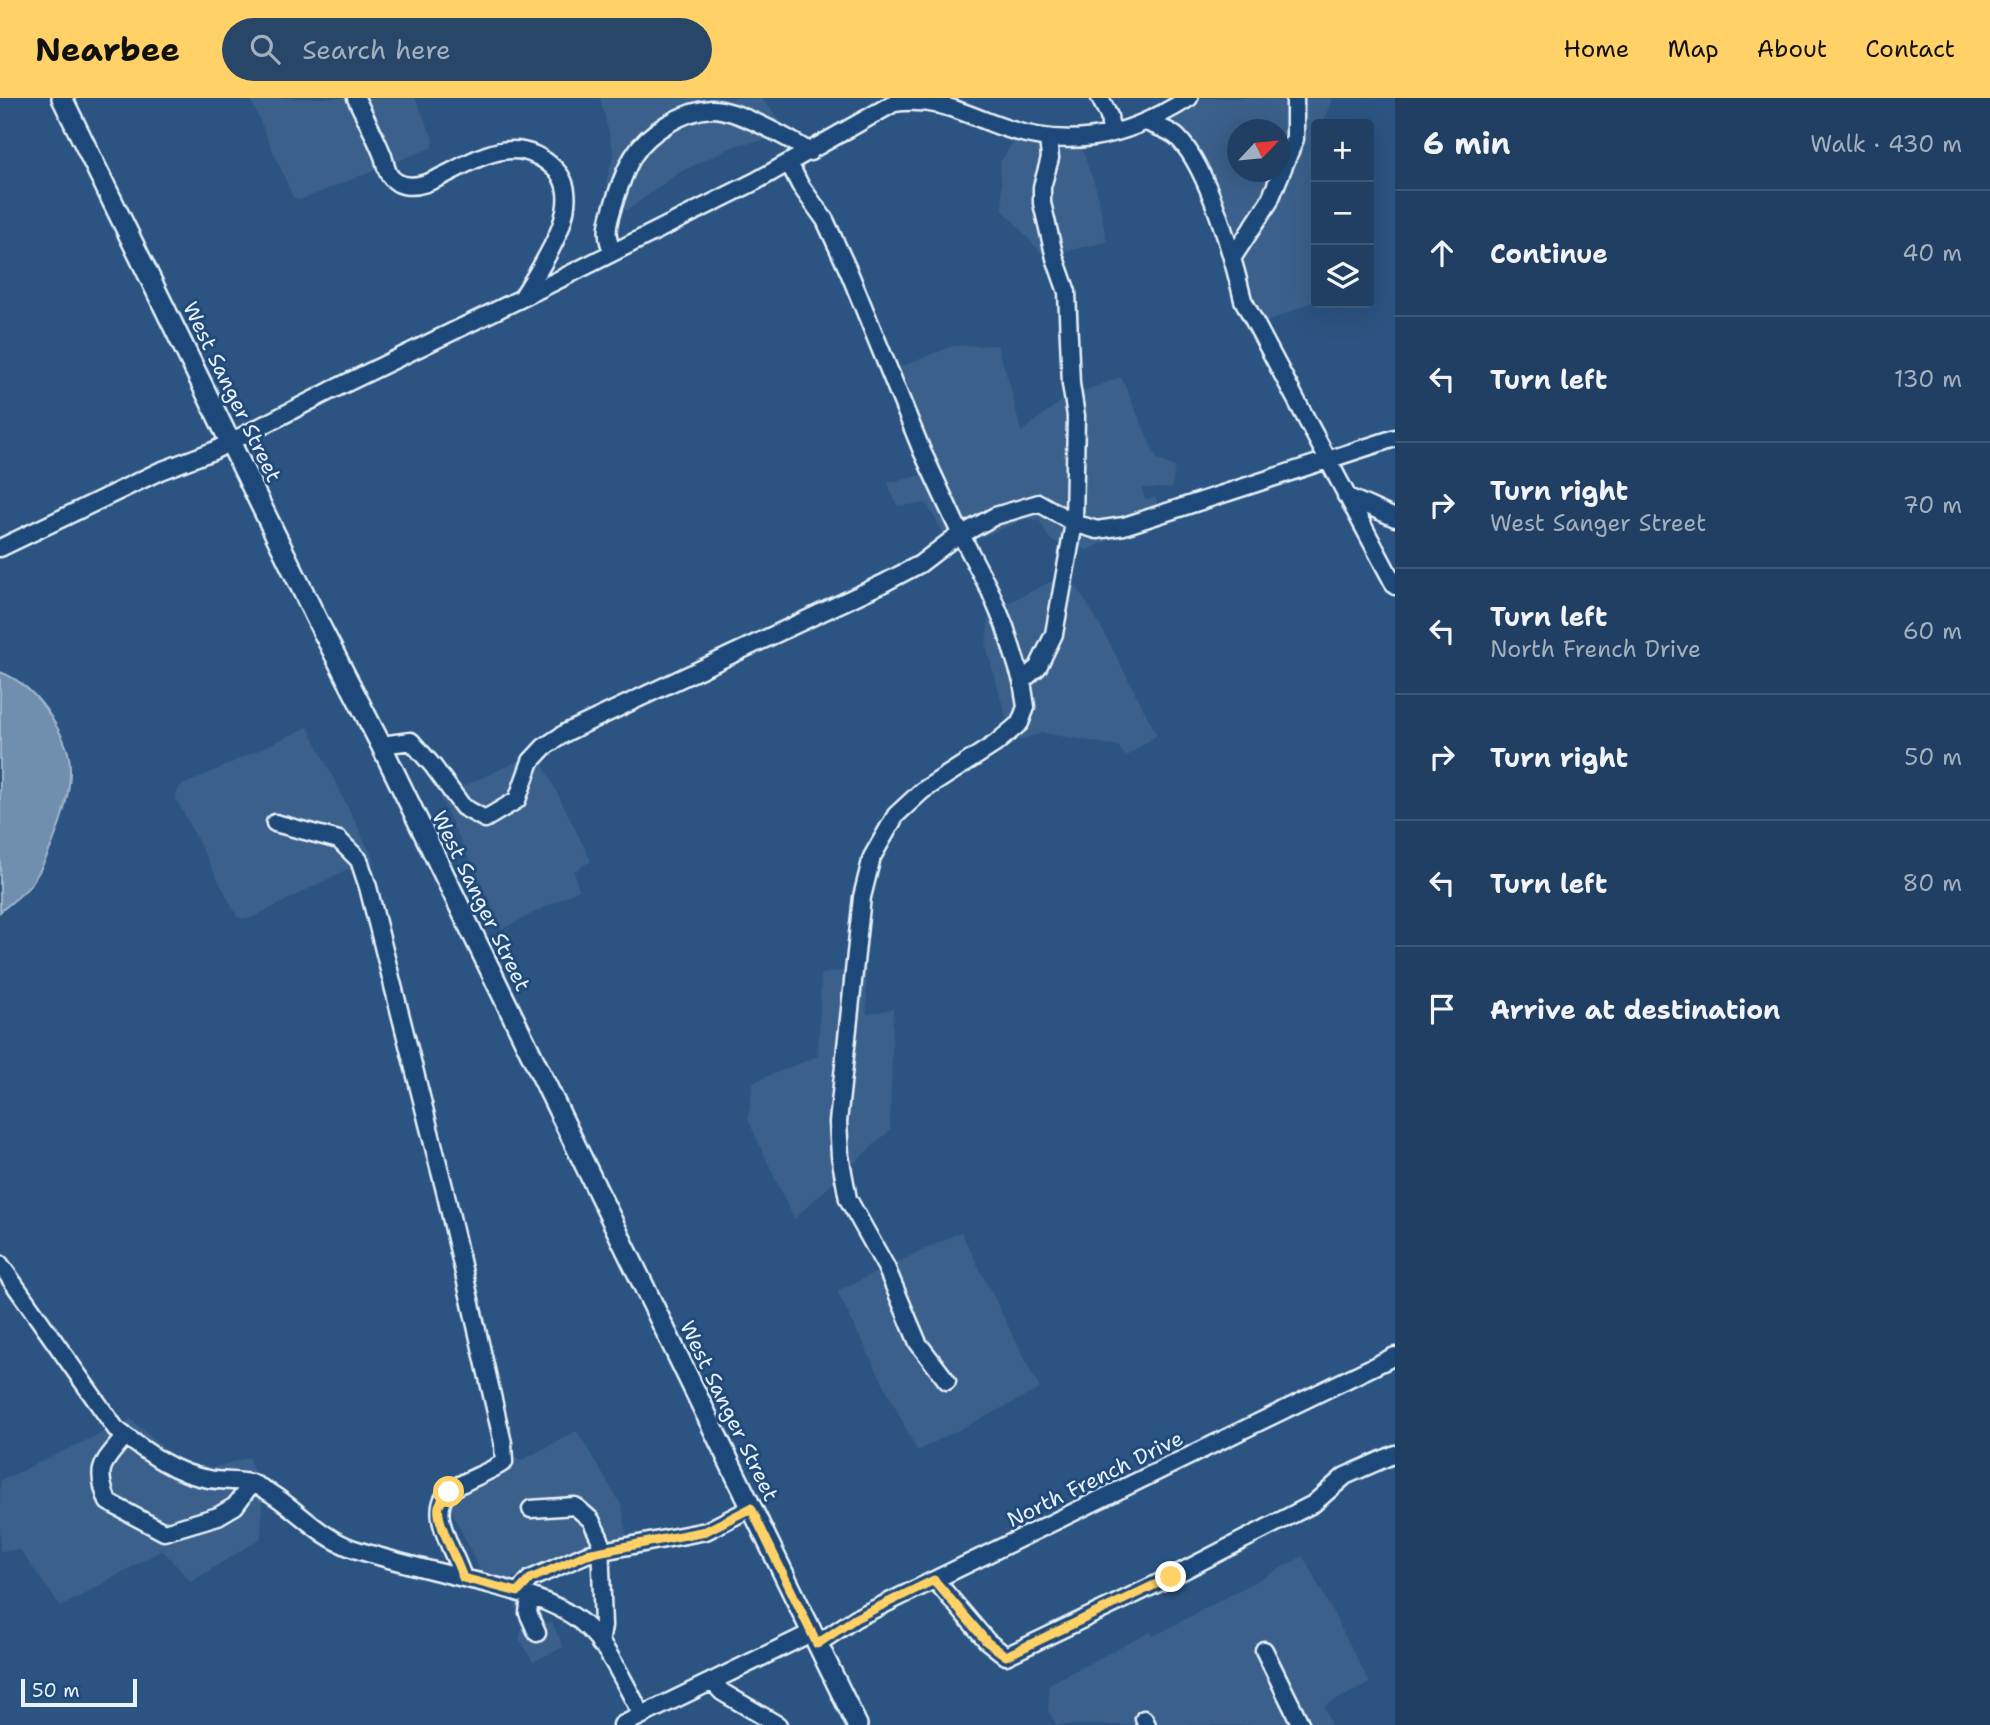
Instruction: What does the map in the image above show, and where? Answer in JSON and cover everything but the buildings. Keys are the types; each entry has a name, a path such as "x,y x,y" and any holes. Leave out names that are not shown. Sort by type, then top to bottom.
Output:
{"main road":[{"name":"West Sanger Street","path":"62,98 318,624 381,745 857,1725"}],"street":[{"path":"356,98 384,158 389,176 399,184 420,184 487,153 507,150 542,158 558,172 565,186 567,205 562,224 550,251 522,298"},
{"path":"1100,98 1109,116 1111,132"},
{"path":"0,548 160,471 231,442 522,298 810,152 882,109 909,99 931,100 1027,135 1067,141 1132,128 1162,115 1189,98"},
{"path":"1233,257 1269,202 1295,139 1299,101"},
{"path":"613,252 607,240 607,222 622,177 635,153 660,128 688,115 713,109 787,136 810,152"},
{"path":"1146,122 1179,139 1198,167 1233,257 1243,300 1395,586"},
{"path":"1022,681 1038,667 1054,634 1074,523 1076,416 1071,384 1067,292 1055,258 1042,203 1042,187 1050,158 1048,138"},
{"path":"789,163 800,185 825,220 845,262 922,451 995,603 1022,681 1026,707 1020,723 995,744 922,791 896,816 873,857 862,897 838,1122 840,1156 848,1199 887,1268 918,1343 947,1381"},
{"path":"381,745 411,741 463,807 485,819 517,800 531,761 544,747 566,732 882,584 920,564 961,535 995,516 1039,503 1074,523 1097,530 1124,526 1395,438"},
{"path":"1346,496 1395,518"},
{"path":"275,823 339,840 359,860 372,900 432,1138 503,1443 504,1462 449,1492 439,1507 440,1520 463,1578"},
{"path":"0,1264 116,1429 125,1436 172,1467 207,1479 252,1483 277,1495 319,1532 352,1548 524,1594 574,1616 600,1644 642,1715"},
{"name":"North French Drive","path":"622,1725 712,1681 856,1618 1395,1356"},
{"path":"125,1436 101,1466 100,1482 108,1502 164,1532 218,1516 235,1506 252,1483"},
{"path":"934,1580 987,1642 1006,1656 1171,1577 1313,1504 1345,1476 1395,1454"},
{"path":"531,1509 575,1506 591,1520 600,1539 603,1626 600,1644"},
{"path":"537,1633 528,1613 524,1594 530,1579 587,1554 706,1531 751,1508"},
{"path":"1264,1650 1301,1725"},
{"path":"712,1681 722,1692 778,1725"}],"shaded area":[{"path":"250,98 415,98 434,141 431,148 300,200 293,197"},
{"path":"600,98 761,98 784,125 766,140 737,145 680,172 626,211 606,181 614,154"},
{"path":"1201,98 1332,98 1325,119 1311,119 1311,302 1263,324 1195,151 1173,119"},
{"path":"1013,142 1081,147 1096,188 1107,242 1044,256 1003,210 1000,162"},
{"path":"997,345 1021,432 1065,398 1121,377 1157,459 1175,467 1172,488 1142,488 1145,499 1156,498 1161,519 1087,550 1051,541 1039,520 1025,519 953,549 926,503 897,506 888,483 925,474 883,374 952,346"},
{"path":"1054,580 1074,582 1100,625 1157,735 1126,757 1118,746 1042,733 1019,741 1006,718 986,646 989,612"},
{"path":"0,672 23,685 46,710 64,741 70,767 67,796 46,858 29,887 0,912"},
{"path":"308,727 375,862 354,872 348,869 252,918 238,918 175,797 179,787"},
{"path":"528,749 542,762 591,861 574,871 579,890 502,929 440,797 520,760"},
{"path":"866,967 867,1014 893,1009 890,1130 794,1219 748,1120 753,1082 818,1056 821,974"},
{"path":"961,1232 1040,1389 917,1451 837,1291"},
{"path":"131,1419 176,1459 212,1468 249,1457 262,1502 261,1538 191,1582 162,1550 61,1607 20,1550 0,1551 0,1481"},
{"path":"577,1431 622,1506 627,1539 583,1550 506,1581 482,1575 442,1490 511,1453 520,1461"},
{"path":"1303,1556 1370,1683 1324,1706 1331,1725 1056,1725 1048,1710 1049,1684 1150,1632 1154,1636"},
{"path":"513,1600 539,1610 545,1624 552,1622 563,1647 533,1662 519,1638 523,1625"}],"route":[{"path":"449,1492 439,1507 440,1520 463,1578 518,1592 530,1579 587,1554 706,1531 751,1508 817,1644 856,1618 934,1580 987,1642 1006,1656 1171,1577"}]}
